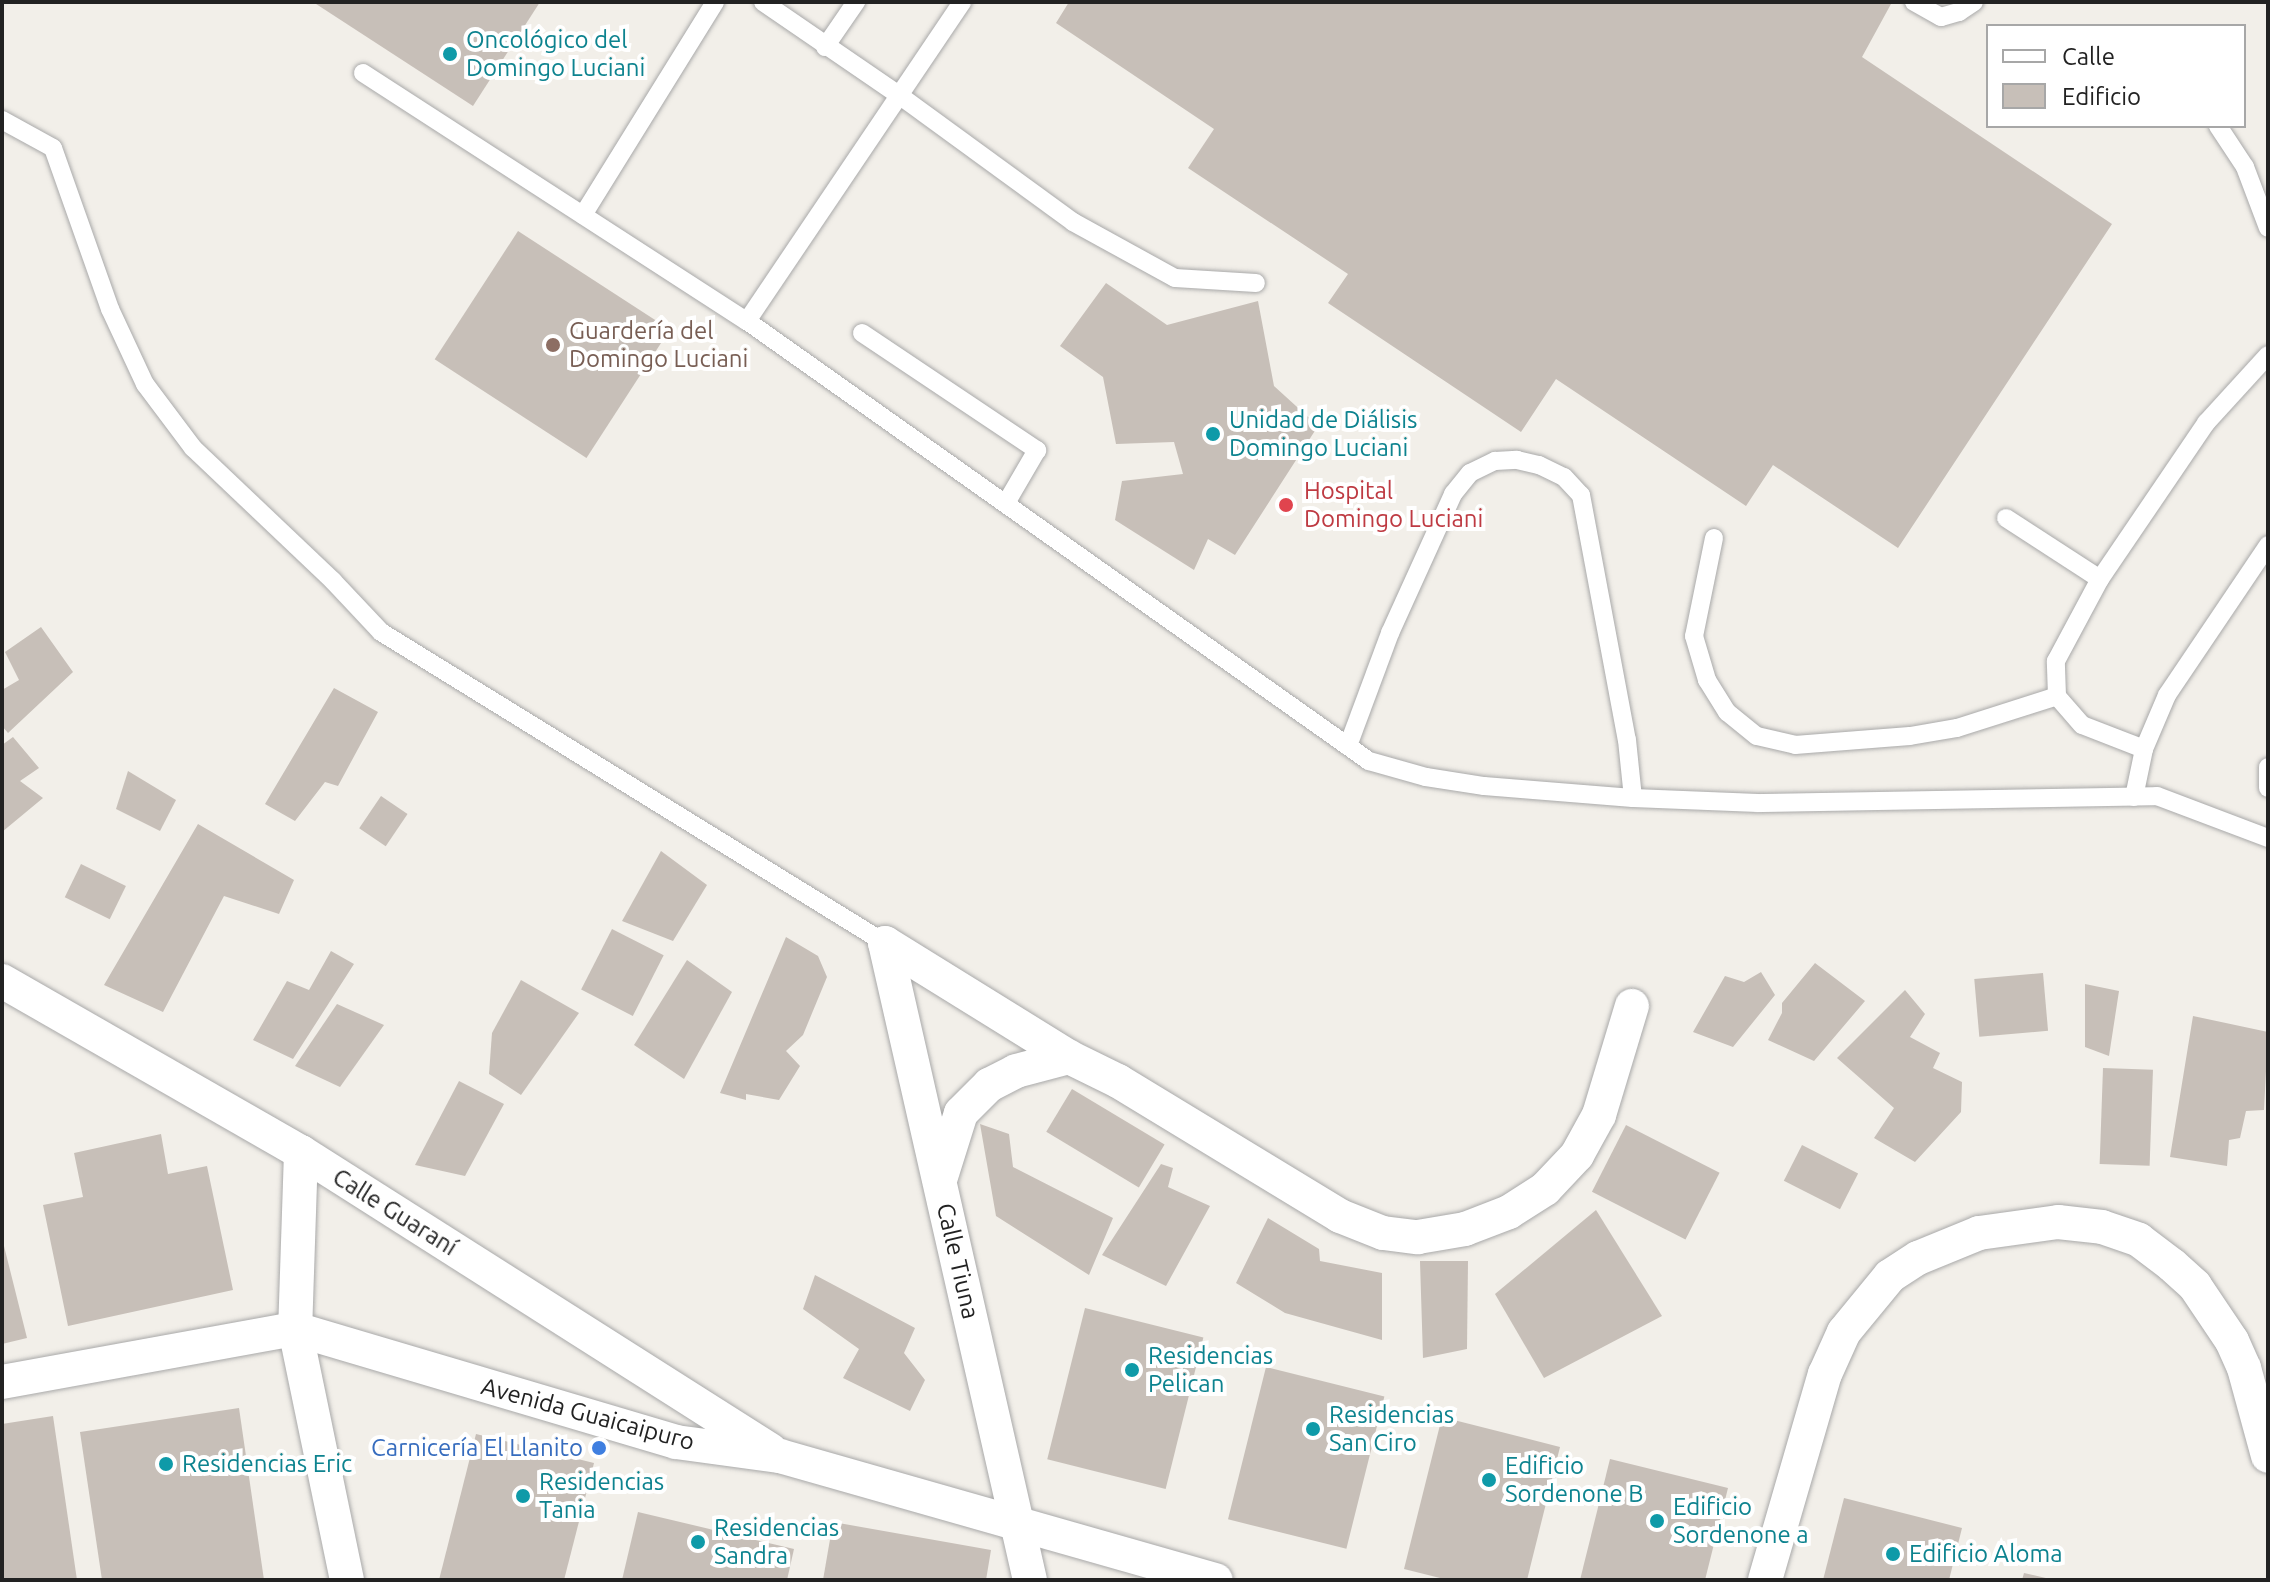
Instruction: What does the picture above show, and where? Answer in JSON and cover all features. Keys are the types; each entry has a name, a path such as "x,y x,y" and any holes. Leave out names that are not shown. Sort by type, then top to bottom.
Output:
{"street":[{"path":"885,943 1069,1057 1118,1081 1340,1216 1383,1233 1418,1237 1465,1229 1509,1212 1545,1189 1577,1155 1599,1115 1632,1006"},
{"name":"Calle Tiuna","path":"885,943 1030,1580"},
{"name":"Calle Guaraní","path":"2,981 301,1152 780,1456"},
{"path":"940,1184 961,1113 989,1085 1016,1071 1069,1057"},
{"path":"301,1152 295,1329 347,1580"},
{"path":"1765,1580 1825,1374 1844,1332 1890,1276 1918,1258 1979,1233 2058,1222 2102,1227 2139,1240 2172,1265 2195,1286 2232,1341 2244,1368 2268,1456"},
{"name":"Avenida Guaicaipuro","path":"2,1382 295,1329 676,1442 780,1456 1019,1527 1216,1580"}],"lane":[{"path":"583,215 715,2"},
{"path":"763,2 899,95 1073,222 1175,278 1256,283"},
{"path":"825,47 856,2"},
{"path":"747,321 962,2"},
{"path":"1914,2 1941,17 1959,12 1974,2"},
{"path":"363,73 747,321 1369,761 1426,777 1484,786 1633,798 1758,803 1947,797 2157,796 2268,838"},
{"path":"2,120 53,148 110,309 145,384 193,448 333,581 381,632 885,943"},
{"path":"2219,128 2245,167 2268,228"},
{"path":"862,333 1037,450 1006,503"},
{"path":"2144,749 2082,725 2057,696 2056,661 2100,579 2206,423 2268,355"},
{"path":"1348,746 1390,633 1453,494 1470,473 1495,461 1517,460 1539,465 1564,477 1581,495 1627,740 1633,798"},
{"path":"2006,518 2100,579"},
{"path":"1714,538 1694,636 1707,680 1720,701 1727,712 1757,736 1795,745 1910,736 1957,728 2057,696"},
{"path":"2134,797 2144,749 2167,695 2268,545"},
{"path":"2268,767 2268,788"}],"building":[{"name":"Oncológico del Domingo Luciani","path":"313,2 540,2 473,106"},
{"path":"1069,2 1888,2 1891,4 1862,57 2112,224 1898,548 1773,465 1746,506 1556,379 1521,432 1328,303 1348,274 1188,168 1214,129 1056,23"},
{"name":"Guardería del Domingo Luciani","path":"518,231 670,330 586,458 435,359"},
{"name":"Unidad de Diálisis Domingo Luciani","path":"1106,283 1167,325 1258,301 1274,386 1318,426 1235,555 1208,539 1194,570 1115,520 1122,481 1183,474 1174,442 1116,444 1103,377 1060,346"},
{"path":"41,627 73,672 8,733 2,726 2,690 19,680 5,652"},
{"path":"334,688 378,712 338,786 325,782 295,821 265,804"},
{"path":"13,737 39,768 20,781 43,798 2,832 2,745"},
{"path":"128,771 176,800 160,831 116,809"},
{"path":"381,796 408,814 386,846 359,828"},
{"path":"198,824 294,880 279,914 224,896 163,1012 104,985"},
{"path":"661,851 707,885 673,941 622,921"},
{"path":"81,864 126,886 110,919 65,897"},
{"path":"612,929 664,955 633,1016 581,990"},
{"path":"786,937 818,956 827,977 803,1035 786,1051 800,1066 779,1100 746,1094 746,1100 720,1093"},
{"path":"331,951 354,964 293,1059 253,1040 287,981 309,990"},
{"path":"687,960 732,992 684,1079 634,1045"},
{"path":"1815,963 1865,1001 1814,1061 1768,1040 1782,1013 1782,1003"},
{"path":"1761,972 1775,995 1733,1047 1693,1032 1725,976 1744,982"},
{"path":"2043,973 2048,1031 1979,1037 1974,979"},
{"path":"521,980 579,1013 521,1095 489,1074 492,1033"},
{"path":"2085,984 2119,991 2109,1056 2085,1047"},
{"path":"1905,990 1925,1014 1910,1037 1940,1053 1933,1068 1962,1082 1961,1112 1915,1162 1874,1138 1894,1108 1837,1058"},
{"path":"337,1004 384,1025 340,1087 295,1066"},
{"path":"2193,1016 2268,1032 2264,1110 2246,1111 2240,1138 2229,1140 2227,1166 2170,1157"},
{"path":"2103,1068 2153,1070 2150,1166 2100,1164"},
{"path":"459,1081 504,1104 465,1176 415,1165"},
{"path":"1072,1089 1165,1145 1139,1187 1046,1132"},
{"path":"980,1124 1009,1134 1013,1167 1113,1218 1089,1275 996,1216"},
{"path":"1626,1125 1720,1173 1686,1239 1592,1192"},
{"path":"161,1134 168,1174 207,1166 233,1290 68,1326 43,1205 83,1197 74,1153"},
{"path":"1802,1145 1858,1174 1840,1209 1784,1181"},
{"path":"1161,1164 1173,1168 1168,1187 1210,1206 1166,1286 1102,1255"},
{"path":"1596,1210 1662,1316 1544,1378 1495,1294"},
{"path":"1268,1218 1319,1249 1320,1261 1382,1273 1382,1340 1285,1313 1236,1283"},
{"path":"2,1238 27,1338 2,1344"},
{"path":"1420,1261 1468,1261 1467,1349 1423,1358"},
{"path":"815,1275 915,1328 904,1353 925,1380 910,1411 843,1378 859,1349 803,1309"},
{"name":"Residencias Pelican","path":"1085,1308 1203,1338 1166,1489 1047,1459"},
{"name":"Residencias San Ciro","path":"1266,1367 1384,1397 1346,1549 1228,1519"},
{"name":"Residencias Eric","path":"239,1408 264,1580 102,1580 80,1432"},
{"path":"53,1416 77,1580 2,1580 2,1424"},
{"name":"Edificio Sordenone B","path":"1442,1417 1560,1447 1527,1580 1448,1580 1404,1569"},
{"name":"Residencias Tania","path":"476,1434 594,1463 564,1580 439,1580"},
{"name":"Edificio Sordenone a","path":"1610,1459 1728,1488 1705,1580 1580,1580"},
{"name":"Edificio Aloma","path":"1844,1498 1962,1528 1949,1580 1823,1580"},
{"name":"Residencias Sandra","path":"638,1512 794,1549 787,1580 622,1580"},
{"path":"833,1522 991,1550 986,1580 823,1580"},
{"path":"2024,1573 2050,1579 2022,1580"}],"place":[{"name":"Oncológico del Domingo Luciani","path":"450,54"},
{"name":"Guardería del Domingo Luciani","path":"553,345"},
{"name":"Unidad de Diálisis Domingo Luciani","path":"1213,434"},
{"name":"Hospital Domingo Luciani","path":"1286,505"},
{"name":"Residencias Pelican","path":"1132,1370"},
{"name":"Residencias San Ciro","path":"1313,1429"},
{"name":"Carnicería El Llanito","path":"599,1448"},
{"name":"Residencias Eric","path":"166,1464"},
{"name":"Edificio Sordenone B","path":"1489,1480"},
{"name":"Residencias Tania","path":"523,1496"},
{"name":"Edificio Sordenone a","path":"1657,1521"},
{"name":"Residencias Sandra","path":"698,1542"},
{"name":"Edificio Aloma","path":"1893,1554"}]}
